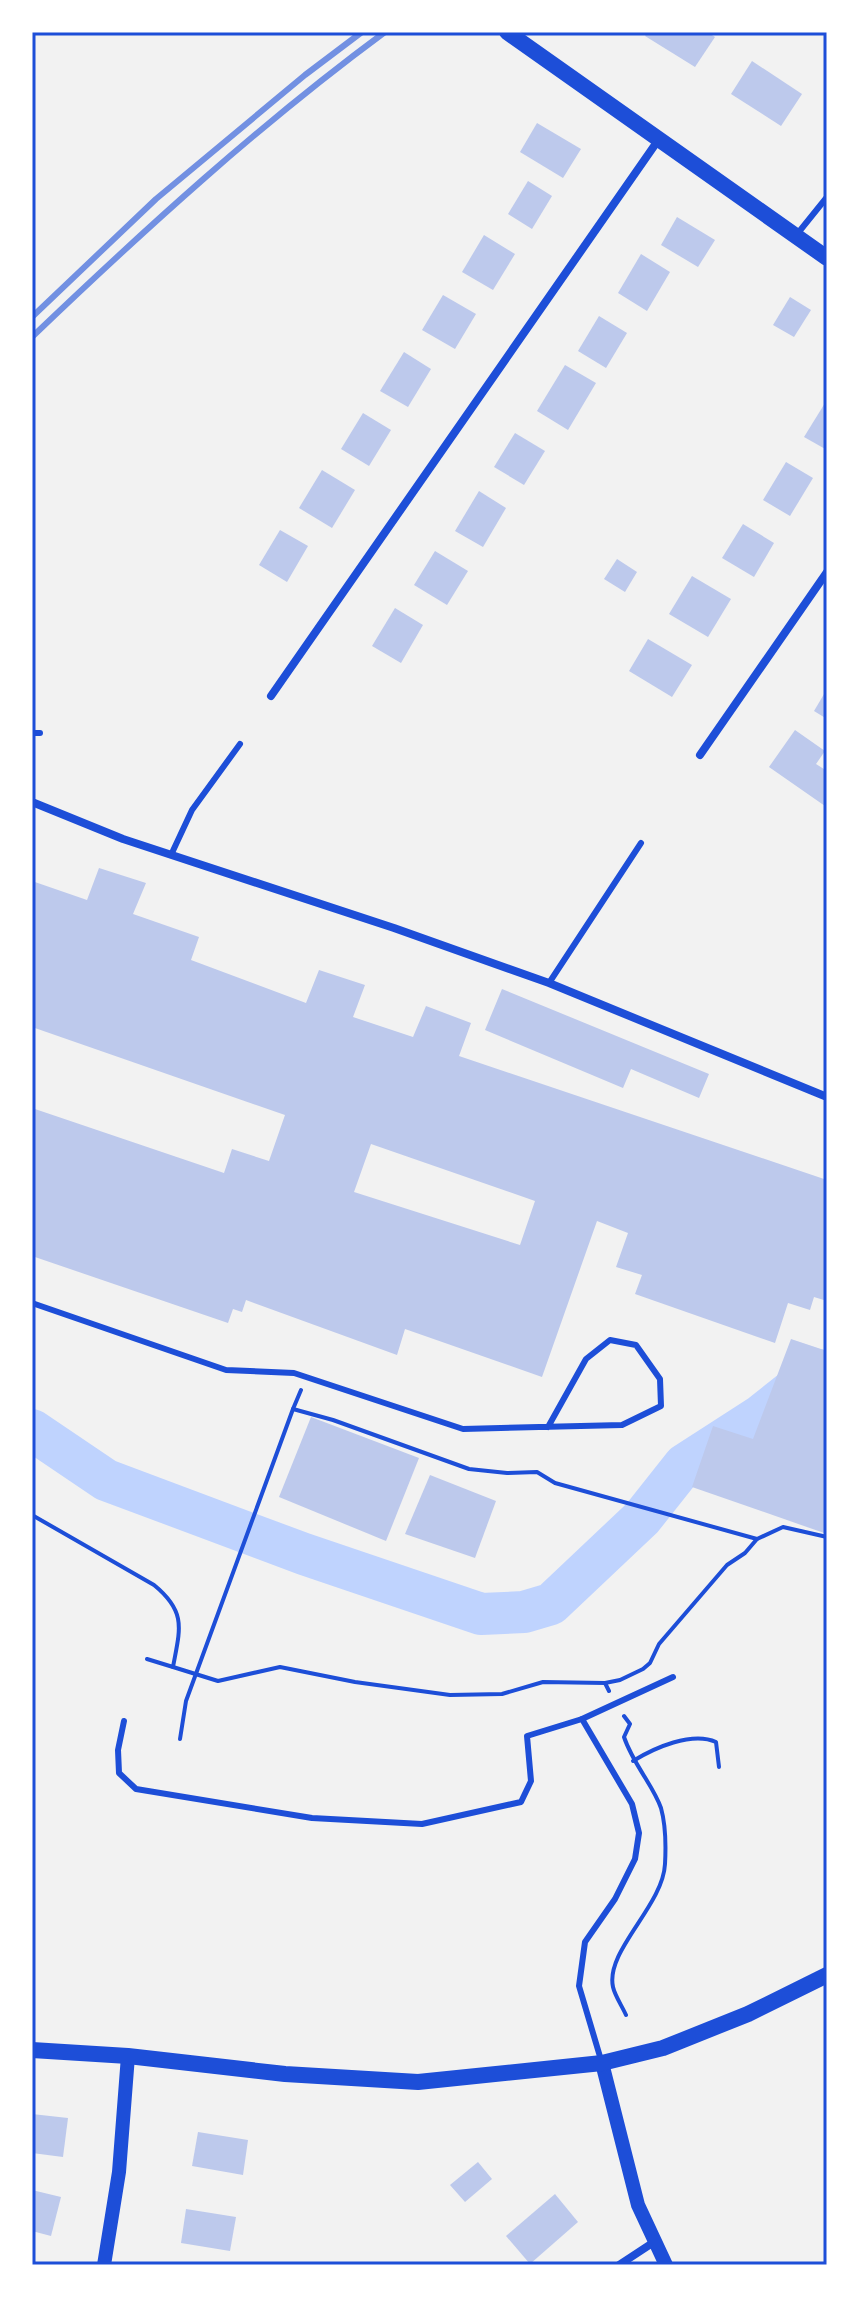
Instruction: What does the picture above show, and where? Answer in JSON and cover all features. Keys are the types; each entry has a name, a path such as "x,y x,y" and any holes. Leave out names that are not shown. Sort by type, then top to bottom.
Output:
{"main road":[{"path":"513,36 827,258"},
{"path":"32,2050 128,2056 285,2074 418,2082 602,2063 663,2048 723,2024 827,1975"}],"street":[{"path":"271,696 659,139"},
{"path":"700,755 827,572"},
{"path":"32,802 123,839 394,928 549,983 827,1097"},
{"path":"104,2265 119,2172 128,2056"},
{"path":"602,2063 638,2205 666,2265"},
{"path":"619,2265 654,2242"}],"lane":[{"path":"796,236 827,197"},
{"path":"171,855 192,810 240,744"},
{"path":"549,983 641,843"},
{"path":"32,1303 226,1370 294,1373 463,1429 548,1427 622,1425 661,1406 660,1379 636,1345 610,1340 586,1359 548,1427"},
{"path":"124,1721 118,1750 119,1773 136,1789 312,1818 422,1824 521,1802 531,1781 527,1736 582,1719 673,1677"},
{"path":"582,1719 632,1804 639,1833 635,1859 615,1899 585,1942 579,1986 602,2063"}],"path":[{"path":"180,1739 186,1701 306,1377"},
{"path":"293,1409 333,1420 469,1469 537,1472 555,1483 757,1539"},
{"path":"32,1515 154,1585 170,1598 180,1627 173,1667"},
{"path":"147,1659 218,1681 280,1667 355,1682 450,1695 502,1694 543,1682 605,1683 620,1680 650,1663 659,1644 727,1565 745,1553 757,1539 783,1527 827,1537"},
{"path":"605,1683 615,1704"},
{"path":"633,1761 649,1751 706,1737 716,1742 719,1767"}],"building":[{"path":"648,32 707,32 715,37 695,67 645,36"},
{"path":"752,61 802,94 781,126 731,94"},
{"path":"537,123 581,149 563,178 520,152"},
{"path":"528,181 552,196 532,229 508,214"},
{"path":"677,217 715,240 698,267 661,245"},
{"path":"484,235 515,254 493,290 462,272"},
{"path":"641,254 670,272 647,311 618,293"},
{"path":"443,295 476,314 455,349 422,330"},
{"path":"790,297 811,310 794,337 773,325"},
{"path":"599,316 627,333 606,368 578,351"},
{"path":"404,352 431,369 408,407 380,391"},
{"path":"565,365 596,383 568,430 537,411"},
{"path":"827,404 827,450 804,437"},
{"path":"363,413 391,430 369,466 341,449"},
{"path":"515,433 545,451 524,485 494,467"},
{"path":"786,462 813,478 790,516 763,500"},
{"path":"322,470 355,490 332,528 299,508"},
{"path":"479,491 506,508 483,547 455,531"},
{"path":"743,524 774,543 754,577 722,558"},
{"path":"280,530 308,546 287,582 259,565"},
{"path":"435,551 468,571 447,605 414,585"},
{"path":"617,559 637,572 625,592 604,579"},
{"path":"692,576 731,599 708,637 669,614"},
{"path":"395,608 423,625 401,663 372,646"},
{"path":"648,639 692,665 672,697 629,671"},
{"path":"827,689 827,719 814,711"},
{"path":"795,730 825,751 816,764 827,771 825,806 769,767"},
{"path":"99,868 146,883 133,914 199,937 191,960 306,1003 319,970 365,985 353,1017 413,1037 426,1006 471,1023 459,1056 827,1180 827,1301 814,1297 810,1310 788,1303 775,1343 635,1294 642,1275 616,1267 628,1233 597,1221 542,1377 405,1329 397,1355 246,1300 242,1312 233,1309 228,1323 32,1256 32,1108 224,1173 232,1149 269,1161 285,1115 32,1027 32,881 87,900","holes":["371,1144 535,1201 520,1245 354,1192"]},
{"path":"502,989 709,1074 699,1098 631,1069 623,1088 485,1030"},
{"path":"791,1339 827,1351 827,1534 692,1487 713,1426 753,1439"},
{"path":"311,1417 419,1458 386,1541 279,1497"},
{"path":"430,1475 496,1501 475,1558 405,1534"},
{"path":"32,2114 68,2118 63,2157 32,2153"},
{"path":"198,2132 248,2140 243,2175 192,2166"},
{"path":"478,2162 492,2179 465,2202 450,2185"},
{"path":"32,2190 61,2197 51,2236 32,2231"},
{"path":"555,2194 578,2222 530,2264 506,2236"},
{"path":"186,2209 236,2217 230,2251 181,2243"}],"waterway":[{"path":"32,1430 106,1480 304,1554 481,1614 524,1612 551,1604 642,1518 684,1465 760,1416 818,1370 827,1372"}],"railway":[{"path":"32,317 156,199 305,75 362,32"},
{"path":"32,337 204,179 338,67 385,32"}]}
